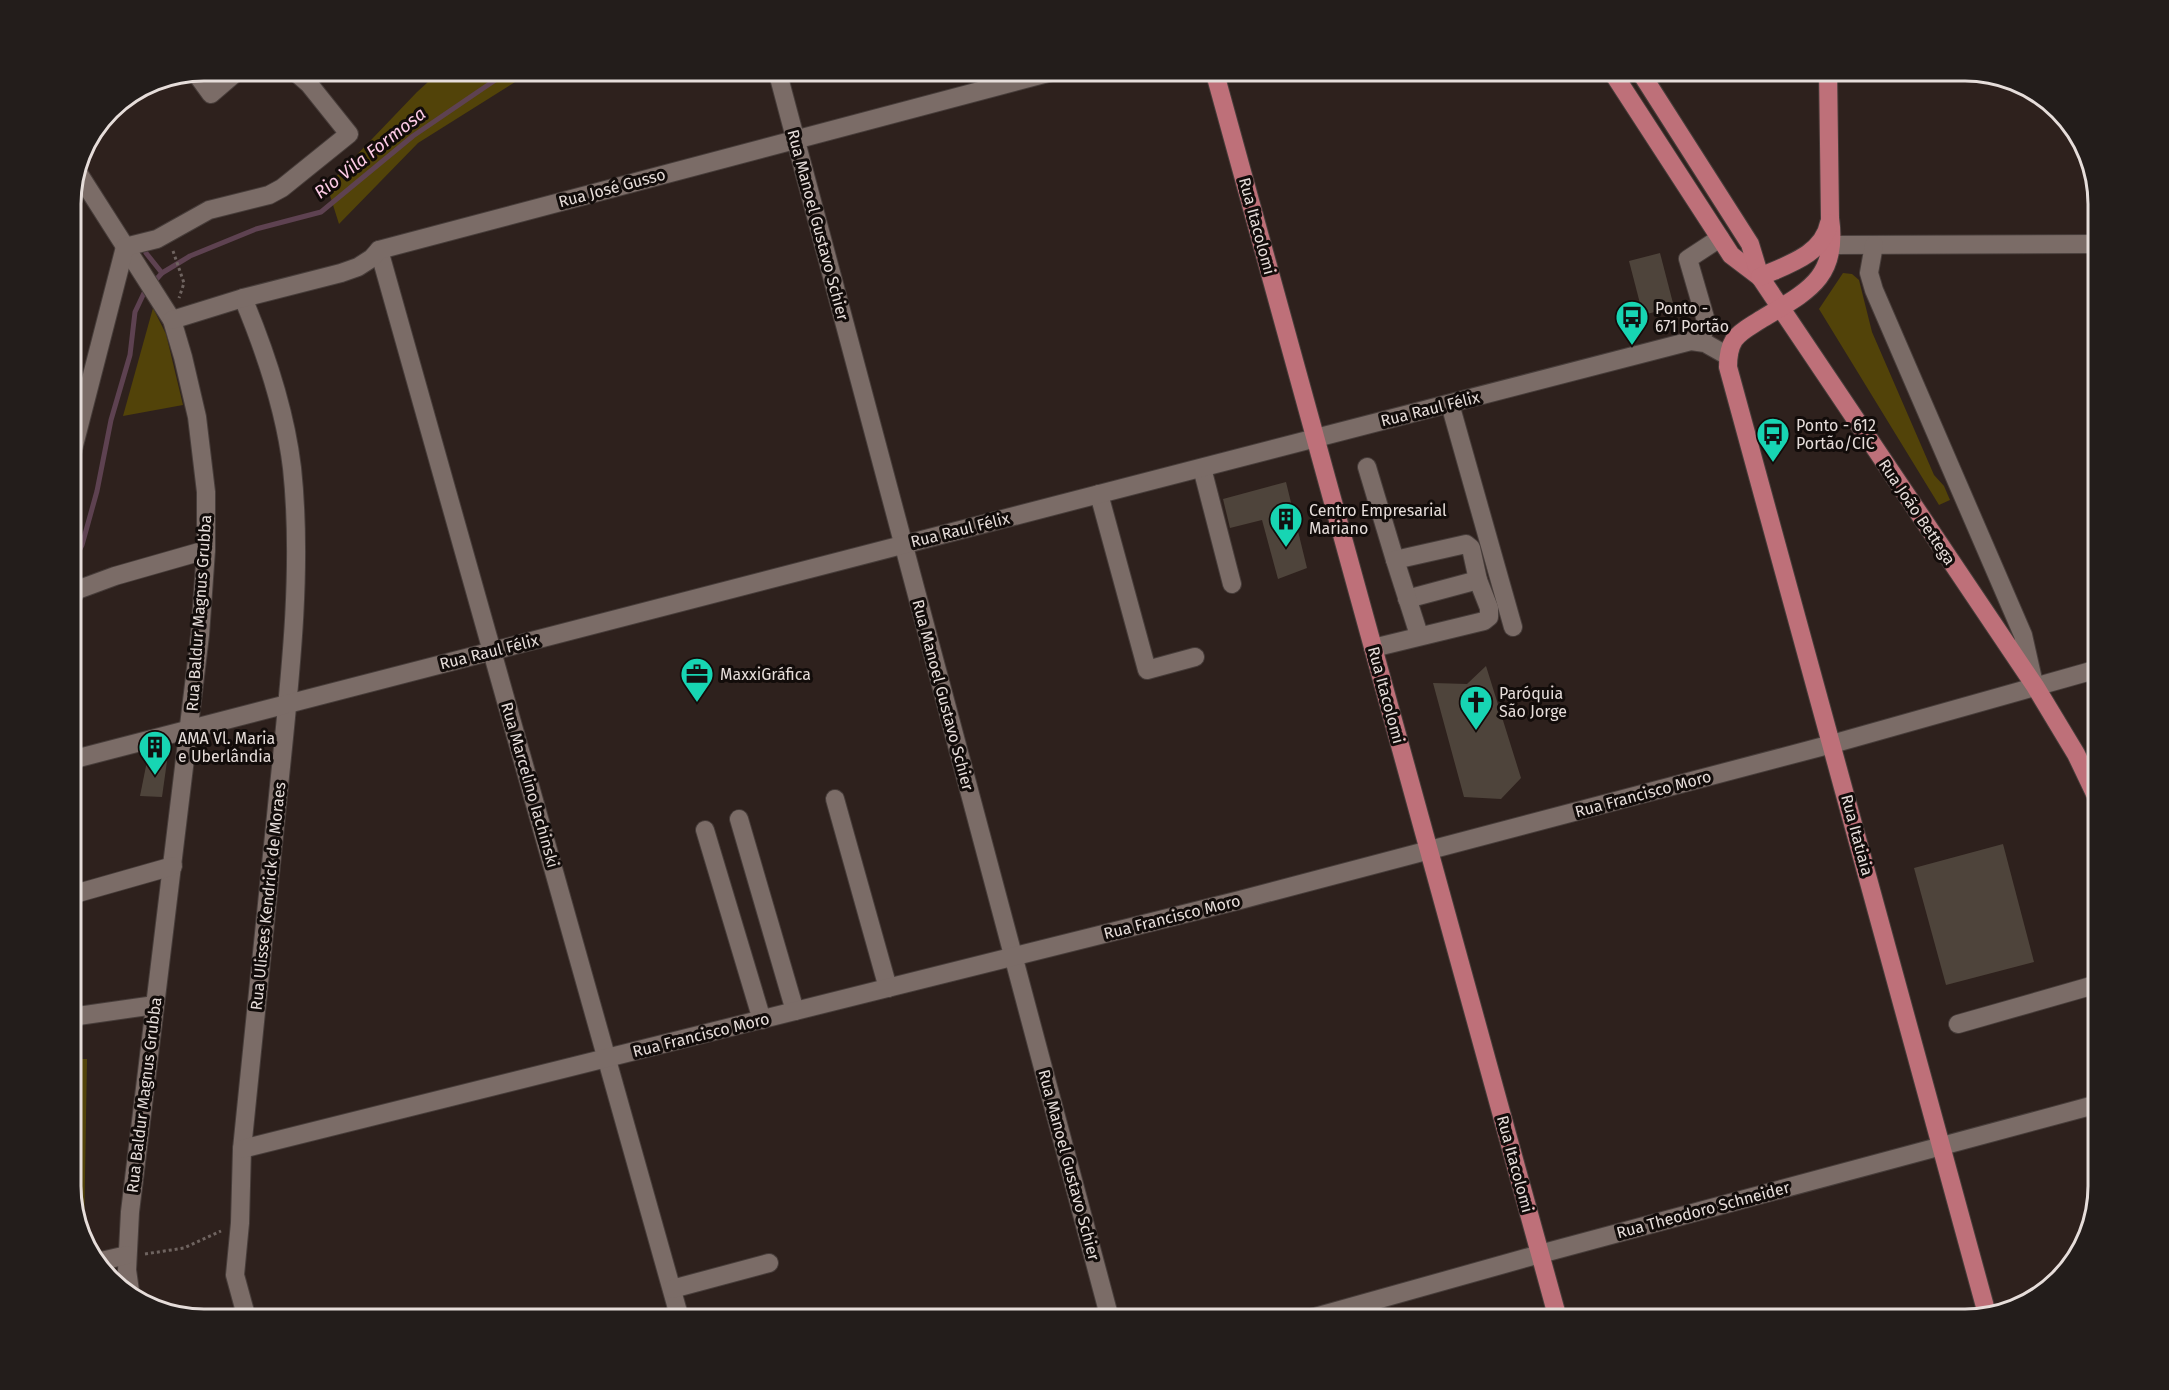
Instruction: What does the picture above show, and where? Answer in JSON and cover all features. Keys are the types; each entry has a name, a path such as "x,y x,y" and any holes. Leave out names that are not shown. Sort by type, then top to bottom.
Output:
{"main road":[{"name":"Rua Itacolomi","path":"1217,81 1555,1309"},
{"name":"Rua João Bettega","path":"1618,81 1731,255 1760,277"},
{"name":"Rua João Bettega","path":"1646,81 1750,244 1760,277 2035,686 2076,754 2088,779"},
{"path":"1728,356 1734,339 1740,333 1806,292 1818,280 1826,267 1833,238 1830,218 1828,81"},
{"path":"1760,277 1815,249 1825,234 1830,218"},
{"name":"Rua Itatiaia","path":"1728,356 1728,367 1985,1307"}],"street":[{"path":"202,81 211,94 226,81"},
{"path":"81,418 125,247 156,239 209,210 269,195 282,188 349,134 306,81"},
{"name":"Rua Manoel Gustavo Schier","path":"780,81 1107,1309"},
{"name":"Rua José Gusso","path":"172,320 358,267 380,250 795,140 986,81"},
{"name":"Rua Baldur Magnus Grubba","path":"83,181 172,320 191,386 203,454 207,522 189,729 131,1200 127,1255 130,1284"},
{"path":"1691,341 1703,334 1706,321 1688,259 1720,238"},
{"path":"1832,245 2088,244"},
{"name":"Rua João Bettega","path":"1874,245 1869,273 1874,290 2022,635 2035,686"},
{"name":"Rua Marcelino Iachinski","path":"380,250 677,1309"},
{"name":"Rua Ulisses Kendrick de Moraes","path":"243,298 262,344 284,423 292,467 295,561 287,704 242,1149 240,1223 235,1275 244,1309"},
{"path":"1691,341 1705,343 1728,356"},
{"name":"Rua Raul Félix","path":"81,757 1691,341"},
{"path":"1450,404 1513,627"},
{"path":"1367,467 1419,635"},
{"path":"1202,468 1232,584"},
{"path":"1099,494 1147,670 1195,657"},
{"path":"1373,648 1484,621 1489,616 1489,608 1478,580 1471,548 1466,544 1395,560"},
{"path":"81,589 115,576 206,550"},
{"path":"1407,599 1478,580"},
{"name":"Rua Francisco Moro","path":"242,1149 1429,851 1832,744 2088,672"},
{"path":"835,799 888,988"},
{"path":"739,819 795,1011"},
{"path":"705,830 762,1020"},
{"path":"81,892 173,866"},
{"path":"1958,1024 2088,987"},
{"path":"81,1016 156,1005"},
{"name":"Rua Theodoro Schneider","path":"1349,1309 1540,1254 2088,1107"},
{"path":"106,1260 127,1255"},
{"path":"672,1289 769,1263"}],"path":[{"path":"174,253 182,271"},
{"path":"127,1255 184,1248 240,1223"}],"shaded area":[{"path":"429,81 517,81 418,143 339,224 327,186"},
{"path":"1843,273 1852,274 1859,280 1872,332 1934,475 1944,486 1950,500 1939,505 1819,309"},
{"path":"153,308 166,334 183,405 123,416"},
{"path":"81,1059 87,1059 84,1215 81,1194"}],"building":[{"path":"1660,253 1674,307 1643,315 1629,261"},
{"name":"Centro Empresarial Mariano","path":"1286,482 1307,568 1278,579 1262,520 1230,528 1223,499"},
{"name":"Paróquia São Jorge","path":"1486,666 1521,778 1501,799 1464,797 1433,683 1467,684"},
{"name":"AMA Vl. Maria e Uberlândia","path":"168,754 162,797 140,796 148,756"},
{"path":"2003,844 2034,962 1946,985 1914,868"}],"waterway":[{"name":"Rio Vila Formosa","path":"81,547 97,491 111,420 130,355 135,312 144,293 162,273 190,256 256,229 321,212 413,136 494,81"},
{"path":"146,253 162,273"}],"place":[{"name":"Ponto - 671 Portão","path":"1632,346"},
{"name":"Ponto - 612 Portão/CIC","path":"1773,463"},
{"name":"Centro Empresarial Mariano","path":"1286,548"},
{"name":"MaxxiGráfica","path":"697,703"},
{"name":"Paróquia São Jorge","path":"1476,731"},
{"name":"AMA Vl. Maria e Uberlândia","path":"155,776"}]}
